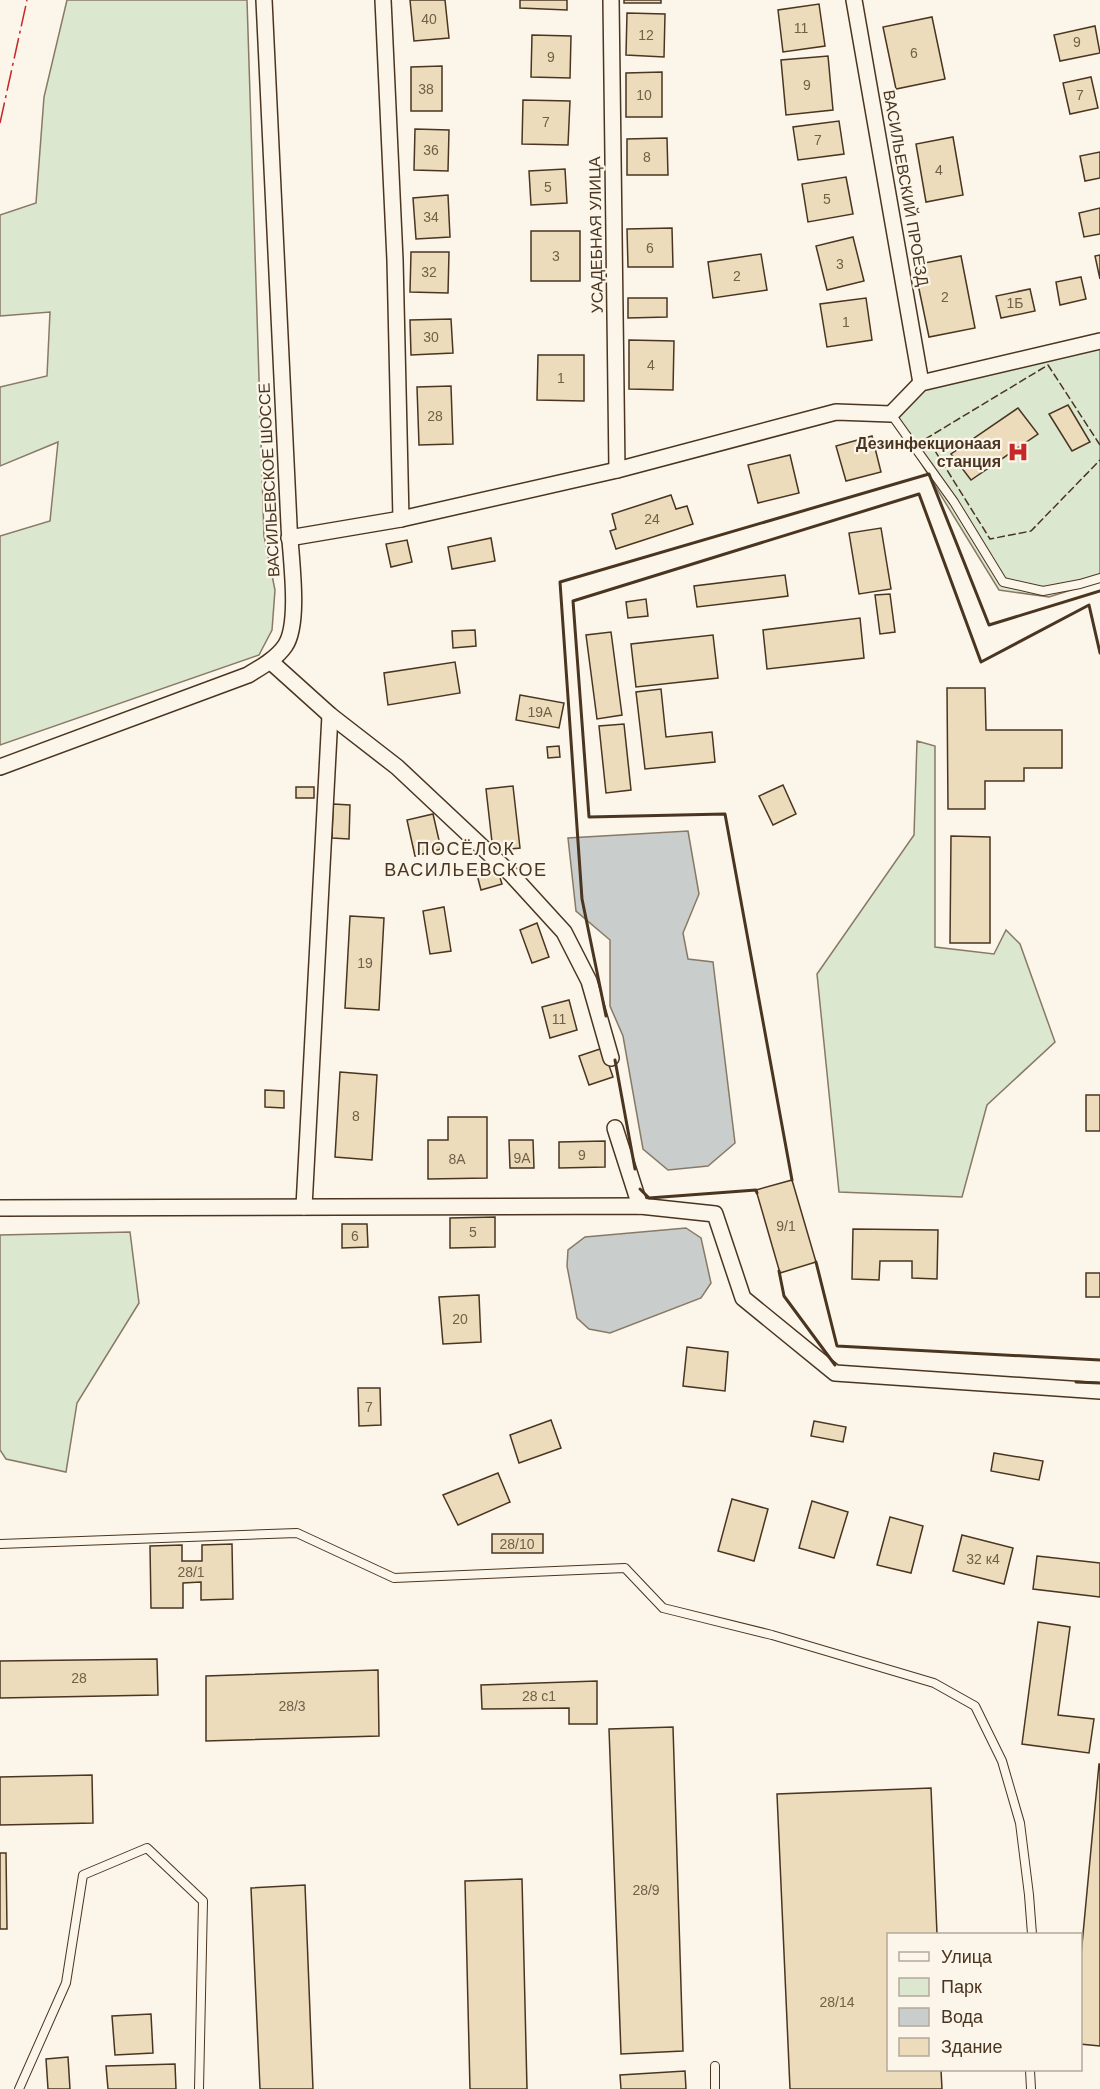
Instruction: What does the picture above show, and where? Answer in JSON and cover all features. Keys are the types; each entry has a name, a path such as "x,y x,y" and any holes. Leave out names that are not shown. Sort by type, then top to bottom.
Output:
{"street":[{"name":"ВАСИЛЬЕВСКОЕ ШОССЕ","path":"0,767 248,675 270,661 286,645 292,621 294,596 264,0"},
{"path":"383,0 395,260 400,519"},
{"name":"УСАДЕБНАЯ УЛИЦА","path":"611,0 617,470"},
{"name":"ВАСИЛЬЕВСКИЙ ПРОЕЗД","path":"854,0 921,383"},
{"path":"290,538 400,519 617,470 836,412 891,414 921,383 1100,340"},
{"path":"270,661 330,715 397,767 511,874 564,932 589,981 611,1058"},
{"path":"304,1207 330,715"},
{"path":"615,1128 640,1206"},
{"path":"0,1208 640,1206 715,1214 743,1298 835,1373 1100,1391"}],"lane":[{"path":"891,414 954,502 1003,582 1043,591 1100,578"},
{"path":"0,1544 297,1533 394,1578 625,1568 663,1608 772,1635 934,1683 975,1706 1002,1761 1020,1823 1032,1933"},
{"path":"19,2089 66,1983 82,1875 147,1848 203,1901 199,2089"},
{"path":"715,2066 715,2089"},
{"path":"1030,2071 1031,2089"}],"green space":[{"path":"67,0 247,0 264,536 275,590 272,630 259,655 0,745 0,536 50,521 58,442 0,466 0,387 47,376 50,312 0,316 0,215 36,203 44,97"},
{"path":"1100,341 1100,581 1049,597 999,590 891,414 921,383"},
{"path":"917,741 935,746 935,947 994,954 1006,930 1020,944 1055,1042 987,1105 962,1197 839,1192 817,974 914,835"},
{"path":"130,1232 139,1303 77,1403 66,1472 6,1459 0,1450 0,1235"}],"water":[{"path":"688,831 699,894 683,933 688,959 713,962 735,1143 708,1166 668,1170 643,1149 623,1036 610,1006 610,940 576,911 568,838"},
{"path":"686,1228 701,1238 711,1283 701,1298 610,1333 589,1329 577,1318 567,1266 568,1250 585,1237"}],"building":[{"path":"410,0 445,0 449,38 414,41"},
{"path":"520,0 567,0 567,10 520,8"},
{"path":"624,0 661,0 661,3 624,3"},
{"path":"819,4 825,46 783,52 778,10"},
{"path":"627,13 665,14 664,57 626,55"},
{"path":"932,17 945,79 896,89 883,27"},
{"path":"1095,26 1100,53 1060,61 1054,35"},
{"path":"532,35 571,36 570,78 531,77"},
{"path":"828,56 833,110 786,115 781,60"},
{"path":"442,66 442,111 411,111 411,67"},
{"path":"662,72 662,117 626,117 626,73"},
{"path":"1091,77 1098,108 1070,114 1063,83"},
{"path":"523,100 570,101 568,145 522,144"},
{"path":"839,121 844,154 798,160 793,127"},
{"path":"415,129 449,130 448,171 414,170"},
{"path":"953,137 963,195 926,202 916,144"},
{"path":"667,138 668,175 627,175 627,139"},
{"path":"1100,152 1100,178 1085,181 1080,156"},
{"path":"565,169 567,203 531,205 529,171"},
{"path":"846,177 853,214 808,222 802,184"},
{"path":"448,195 450,237 416,239 413,198"},
{"path":"1100,208 1100,234 1084,237 1079,213"},
{"path":"672,228 673,267 628,267 627,229"},
{"path":"531,231 580,231 580,281 531,281"},
{"path":"853,237 864,281 827,290 816,246"},
{"path":"411,252 449,252 448,293 410,292"},
{"path":"761,254 767,290 713,298 708,262"},
{"path":"1100,255 1100,279 1095,256"},
{"path":"961,256 975,328 929,337 914,265"},
{"path":"1081,277 1086,299 1060,305 1056,282"},
{"path":"1030,289 1035,311 1001,318 996,296"},
{"path":"628,298 667,298 667,317 628,318"},
{"path":"866,298 872,340 827,347 820,304"},
{"path":"451,319 453,353 411,355 410,320"},
{"path":"629,340 674,341 673,390 629,389"},
{"path":"538,355 584,355 584,401 537,400"},
{"path":"451,386 453,444 419,445 417,387"},
{"path":"1068,405 1090,442 1072,451 1049,414"},
{"path":"1018,408 1038,434 971,480 951,454"},
{"path":"872,436 881,472 846,481 836,446"},
{"path":"790,455 799,493 758,503 748,465"},
{"path":"671,495 676,509 687,506 693,524 616,549 610,531 616,529 612,514"},
{"path":"881,528 891,589 859,594 849,533"},
{"path":"491,538 495,561 452,569 448,547"},
{"path":"407,540 412,562 391,567 386,544"},
{"path":"785,575 788,596 697,607 694,586"},
{"path":"890,594 895,632 880,634 875,595"},
{"path":"646,599 648,616 628,618 626,602"},
{"path":"860,618 864,658 767,669 763,630"},
{"path":"475,630 476,646 453,648 452,631"},
{"path":"611,632 622,715 597,719 586,635"},
{"path":"713,635 718,678 636,687 631,644"},
{"path":"455,662 460,693 388,705 384,673"},
{"path":"947,688 985,688 986,730 1062,730 1062,768 1024,768 1024,781 985,781 985,809 948,809"},
{"path":"661,689 666,737 712,732 715,762 645,769 636,692"},
{"path":"520,695 564,703 559,728 516,720"},
{"path":"624,724 631,790 606,793 599,726"},
{"path":"559,746 560,757 548,758 547,747"},
{"path":"783,785 796,814 773,825 759,796"},
{"path":"513,786 520,848 493,851 486,789"},
{"path":"296,787 314,787 314,798 296,798"},
{"path":"333,804 350,805 349,839 332,838"},
{"path":"433,814 441,849 415,856 407,820"},
{"path":"951,836 990,837 990,943 950,943"},
{"path":"496,865 502,884 481,890 476,871"},
{"path":"444,907 451,951 430,954 423,911"},
{"path":"350,916 384,918 379,1010 345,1008"},
{"path":"537,923 549,957 532,963 520,930"},
{"path":"569,1000 577,1030 550,1038 542,1007"},
{"path":"603,1048 613,1077 589,1085 579,1056"},
{"path":"340,1072 377,1075 372,1160 335,1157"},
{"path":"265,1090 284,1091 284,1108 265,1107"},
{"path":"1086,1095 1100,1095 1100,1131 1086,1131"},
{"path":"448,1117 487,1117 487,1178 428,1179 428,1140 448,1140"},
{"path":"509,1140 533,1140 534,1168 510,1168"},
{"path":"605,1141 605,1167 559,1168 559,1142"},
{"path":"792,1180 816,1262 780,1273 756,1190"},
{"path":"495,1217 495,1247 450,1248 450,1218"},
{"path":"342,1224 367,1224 368,1247 342,1248"},
{"path":"853,1229 938,1230 937,1279 912,1278 912,1261 880,1261 879,1280 852,1279"},
{"path":"1086,1273 1100,1273 1100,1297 1086,1297"},
{"path":"479,1295 481,1342 443,1344 439,1297"},
{"path":"687,1347 728,1352 725,1391 683,1386"},
{"path":"358,1388 380,1388 381,1425 359,1426"},
{"path":"551,1420 561,1448 519,1463 510,1435"},
{"path":"814,1421 846,1427 843,1442 811,1436"},
{"path":"994,1453 1043,1461 1039,1480 991,1471"},
{"path":"498,1473 510,1502 458,1525 443,1495"},
{"path":"732,1499 768,1509 754,1561 718,1551"},
{"path":"812,1501 848,1512 834,1558 799,1548"},
{"path":"890,1517 923,1526 911,1573 877,1565"},
{"path":"492,1534 543,1534 543,1553 492,1553"},
{"path":"962,1535 1013,1548 1004,1584 953,1571"},
{"path":"232,1544 233,1599 201,1600 201,1582 183,1583 183,1608 151,1608 150,1546 182,1545 182,1561 202,1561 202,1545"},
{"path":"1037,1556 1100,1563 1100,1597 1033,1589"},
{"path":"1038,1622 1070,1627 1058,1715 1094,1719 1089,1753 1022,1744"},
{"path":"157,1659 158,1695 0,1698 0,1661"},
{"path":"378,1670 379,1736 206,1741 206,1676"},
{"path":"597,1681 597,1724 569,1724 569,1708 482,1709 481,1685"},
{"path":"673,1727 683,2051 621,2054 609,1729"},
{"path":"1100,1764 1100,2046 1082,2044 1082,1945"},
{"path":"92,1775 93,1823 0,1825 0,1777"},
{"path":"931,1788 937,1933 887,1933 887,2071 941,2071 942,2089 790,2089 777,1794"},
{"path":"0,1853 6,1853 7,1929 0,1929"},
{"path":"522,1879 527,2089 470,2089 465,1881"},
{"path":"305,1885 313,2089 260,2089 251,1888"},
{"path":"151,2014 153,2053 115,2055 112,2016"},
{"path":"68,2057 70,2089 48,2089 46,2059"},
{"path":"175,2064 176,2089 108,2089 106,2066"},
{"path":"685,2071 686,2089 621,2089 620,2075"}],"fence":[{"path":"1100,445 1048,365 927,438 990,539 1031,531 1100,460"}],"wall":[{"path":"606,1016 582,899 560,582 929,474 989,625 1100,591"},
{"path":"792,1180 725,814 589,817 573,601 919,494 981,662 1089,605 1100,653"},
{"path":"615,1060 635,1169"},
{"path":"640,1189 649,1198 756,1190 757,1193"},
{"path":"816,1262 837,1346 1100,1360"},
{"path":"779,1271 784,1296 835,1365"},
{"path":"1076,1382 1100,1383"}],"power":[{"path":"0,123 27,0"}],"place":[{"name":"Дезинфекционаая станция","path":"1018,452"}],"district":[{"name":"ПОСЁЛОК ВАСИЛЬЕВСКОЕ","path":"466,859"}]}
